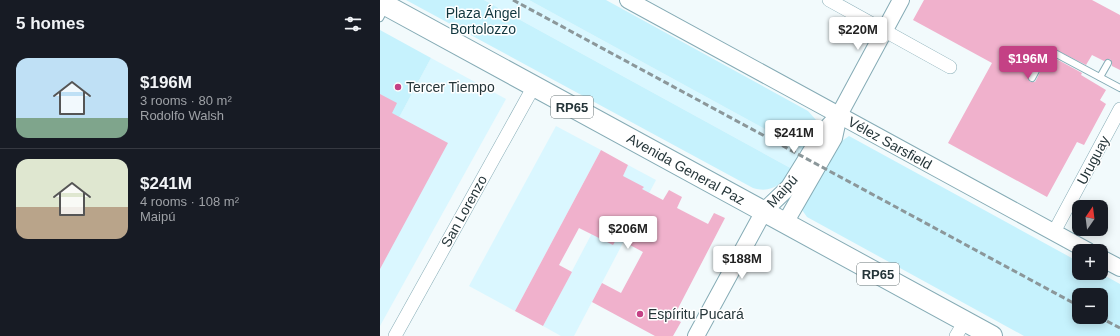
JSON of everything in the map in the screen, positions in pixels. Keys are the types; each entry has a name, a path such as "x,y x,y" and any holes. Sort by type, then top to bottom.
{"main road":[{"name":"Avenida General Paz","path":"382,9 534,86 764,211 960,328 992,336"}],"street":[{"name":"Vélez Sarsfield","path":"628,0 1075,244"},
{"path":"829,0 950,67"},
{"path":"839,115 901,0"},
{"name":"San Lorenzo","path":"395,336 534,86"},
{"name":"Uruguay","path":"1054,232 1120,108"},
{"name":"Maipú","path":"696,336 764,211 789,187 825,129 839,115"},
{"name":"Maipú","path":"785,223 834,138 839,115"},
{"path":"1108,262 1120,268"}],"lane":[{"path":"1032,78 1046,52 1049,50 1120,88"},
{"path":"1100,77 1108,63"}],"shaded area":[{"path":"484,0 529,0 805,151 794,170"},
{"path":"431,58 506,99 380,326 380,153"},
{"path":"556,126 601,150 515,311 469,286"},
{"path":"628,165 656,180 574,336 561,336 543,326"}],"green space":[{"name":"Plaza Ángel Bortolozzo","path":"406,0 484,0 794,170 776,186 766,190 753,188"},
{"path":"529,0 606,0 808,111 817,121 816,130 805,151"},
{"name":"Tercer Tiempo","path":"380,30 431,58 380,153"},
{"path":"849,136 1072,258 1072,280 1108,280 1108,277 1120,284 1120,336 1024,336 807,217 802,210 803,202 836,145"}],"building":[{"path":"924,0 1092,0 1120,15 1120,70 1112,66 1110,59 1104,61 1092,55 1086,65 1048,46 1042,50 1028,76 1030,82 1035,82 1049,55 1082,73 1081,75 1106,90 1100,100 1106,104 1084,145 1077,142 1047,197 948,143 992,63 913,20"},
{"path":"380,94 397,103 392,113 448,143 380,269"},
{"path":"601,150 628,165 623,176 644,187 642,189 663,200 669,190 682,197 677,208 708,224 714,213 725,218 673,318 681,322 673,336 655,336 592,302 602,283 621,293 643,252 617,238 613,245 579,228 559,265 572,272 543,326 515,311"}],"railway":[{"path":"513,0 1072,302"},
{"path":"1108,322 1120,328"}],"place":[{"name":"Tercer Tiempo","path":"398,87"},
{"name":"Espíritu Pucará","path":"640,314"}]}
